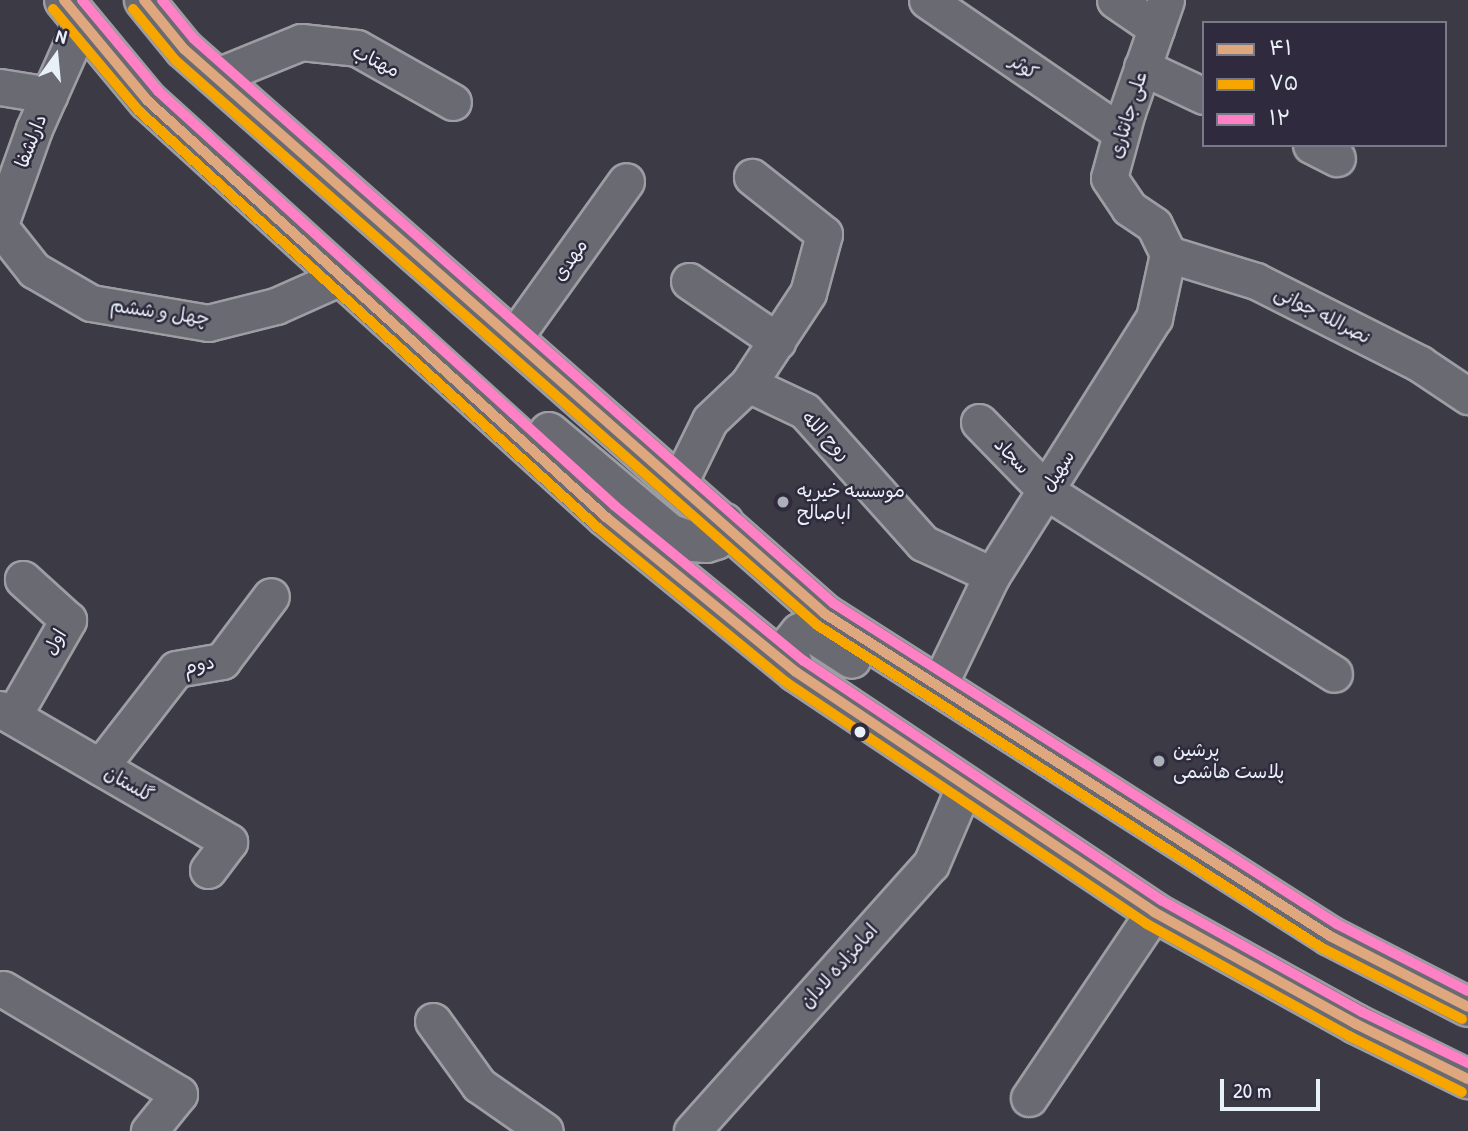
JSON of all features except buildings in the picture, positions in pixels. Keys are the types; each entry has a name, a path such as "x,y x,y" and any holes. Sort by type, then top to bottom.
{"main road":[{"path":"144,0 184,49 215,77 825,614 1330,936 1468,1007"},
{"path":"73,11 148,102 606,517 796,672 1154,912 1356,1024 1468,1079"},
{"path":"464,388 495,389 669,533 694,542 706,542 716,540 724,523"},
{"path":"796,672 787,649 800,633 814,634 930,709 1002,748 1039,751"}],"street":[{"name":"کوثر","path":"926,0 1121,133"},
{"path":"1115,0 1161,14"},
{"name":"دارلشفا","path":"0,226 49,95 73,11"},
{"name":"علی جانثاری","path":"1161,14 1121,133 1109,178 1129,208 1154,225 1168,254"},
{"name":"مهتاب","path":"215,77 301,42 357,48 453,102"},
{"path":"1142,67 1202,95"},
{"path":"0,87 49,95"},
{"path":"678,485 710,419 748,384 808,293 824,234 752,177"},
{"name":"مهدی","path":"513,339 626,181"},
{"name":"چهل و ششم","path":"0,226 34,270 92,303 208,323 276,306 341,277"},
{"name":"نصرالله جوانی","path":"1168,254 1256,281 1420,364 1468,395"},
{"name":"سهیل","path":"938,687 992,575 1154,318 1168,254"},
{"path":"689,281 776,341"},
{"name":"روح الله","path":"748,384 805,411 923,543 992,575"},
{"name":"سجاد","path":"979,422 1046,491 1334,674"},
{"name":"اول","path":"6,712 68,620 23,579"},
{"name":"دوم","path":"100,767 176,669 222,661 271,597"},
{"name":"گلستان","path":"6,712 229,842 208,870"},
{"name":"امامزاده لادان","path":"692,1131 931,864 964,787"},
{"path":"1029,1098 1154,912"},
{"path":"3,989 178,1094 149,1131"},
{"path":"433,1021 479,1085 545,1131"}],"transit line":[{"name":"۴۱","path":"64,0 148,101 606,517 796,672 1154,912 1356,1024 1468,1079"},
{"name":"۱۲","path":"82,0 158,91 615,506 804,661 1161,900 1362,1012 1468,1063"},
{"name":"۴۱","path":"144,0 184,49 825,614 1330,936 1468,1007"},
{"name":"۱۲","path":"162,0 194,39 833,603 1337,924 1468,991"},
{"name":"۷۵","path":"53,9 139,111 597,527 787,683 1147,924 1349,1036 1462,1092"},
{"name":"۷۵","path":"133,9 175,60 817,625 1322,948 1462,1019"}],"place":[{"name":"موسسه خیریه اباصالح","path":"783,502"},
{"name":"پرشین پلاست هاشمی","path":"1159,761"}]}
